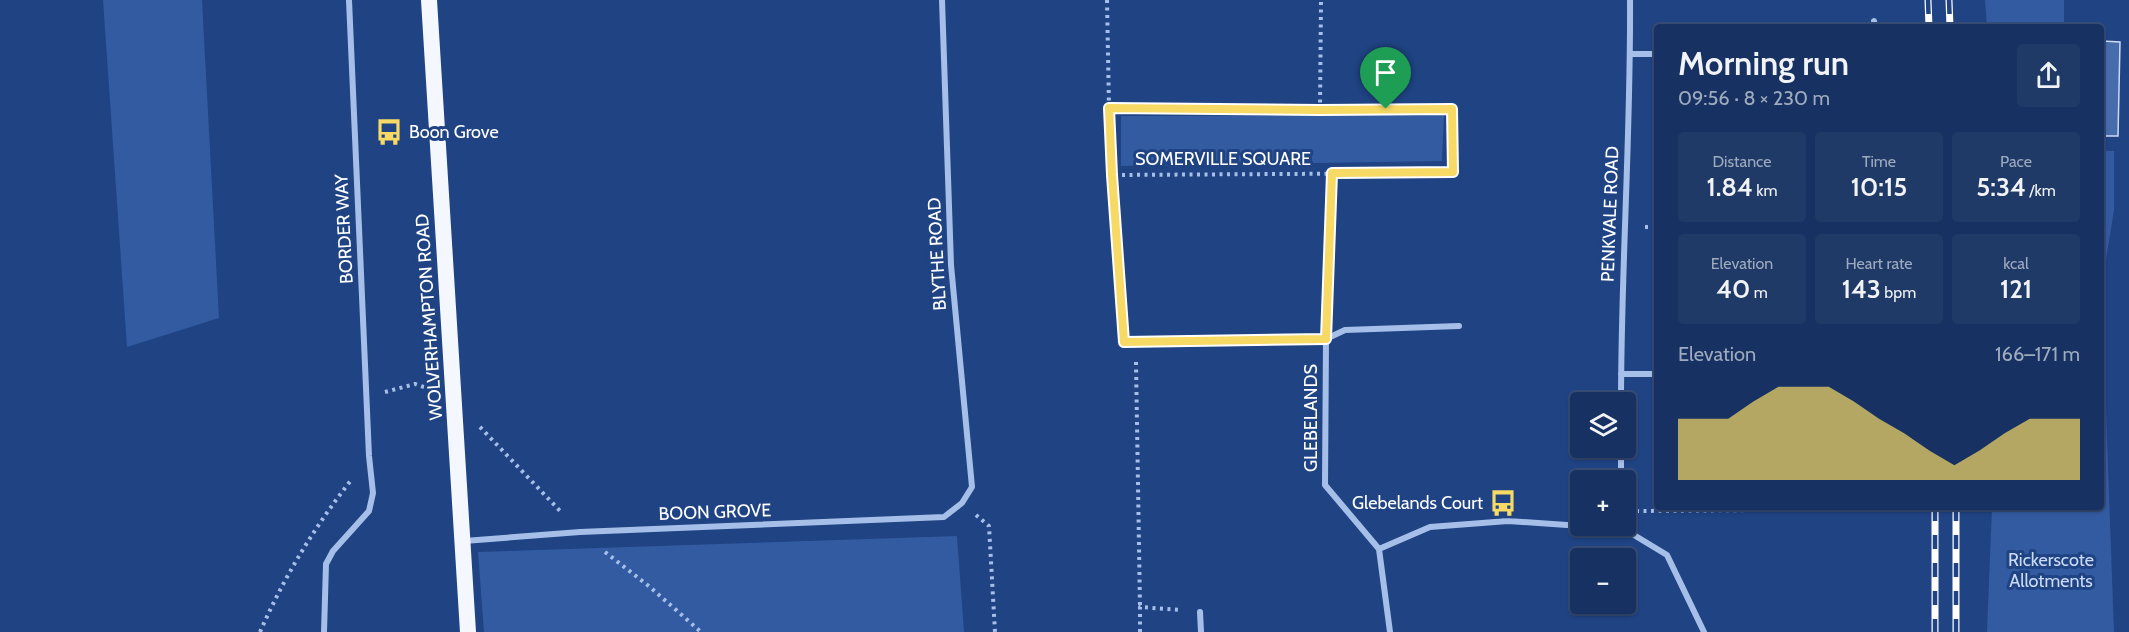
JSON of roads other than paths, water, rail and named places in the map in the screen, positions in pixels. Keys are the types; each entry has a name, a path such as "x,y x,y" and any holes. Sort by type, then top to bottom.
{"highway":[{"name":"WOLVERHAMPTON ROAD","path":"429,0 468,632"}],"street":[{"name":"BORDER WAY","path":"324,632 326,564 333,551 369,511 374,493 369,456 349,0"},
{"name":"BLYTHE ROAD","path":"942,0 951,265 972,487 962,503"},
{"name":"PENKVALE ROAD","path":"1621,392 1630,0"},
{"path":"1630,54 1654,54"},
{"path":"1136,343 1326,339 1345,330 1459,326"},
{"name":"GLEBELANDS","path":"1326,339 1325,485 1379,549"},
{"path":"1621,374 1654,374"},
{"name":"BOON GROVE","path":"464,542 580,532 944,518 962,503"},
{"path":"1390,632 1379,549 1430,527 1508,521 1570,524"},
{"path":"1636,535 1666,555 1704,632"},
{"path":"1200,612 1201,632"}],"railway":[{"path":"1928,0 1929,24"},
{"path":"1949,0 1950,24"},
{"path":"1935,510 1935,632"},
{"path":"1956,510 1956,632"}],"place":[{"name":"Boon Grove","path":"389,132"},
{"name":"Glebelands Court","path":"1503,503"}],"park label":[{"name":"Rickerscote Allotments","path":"2051,570"}]}
